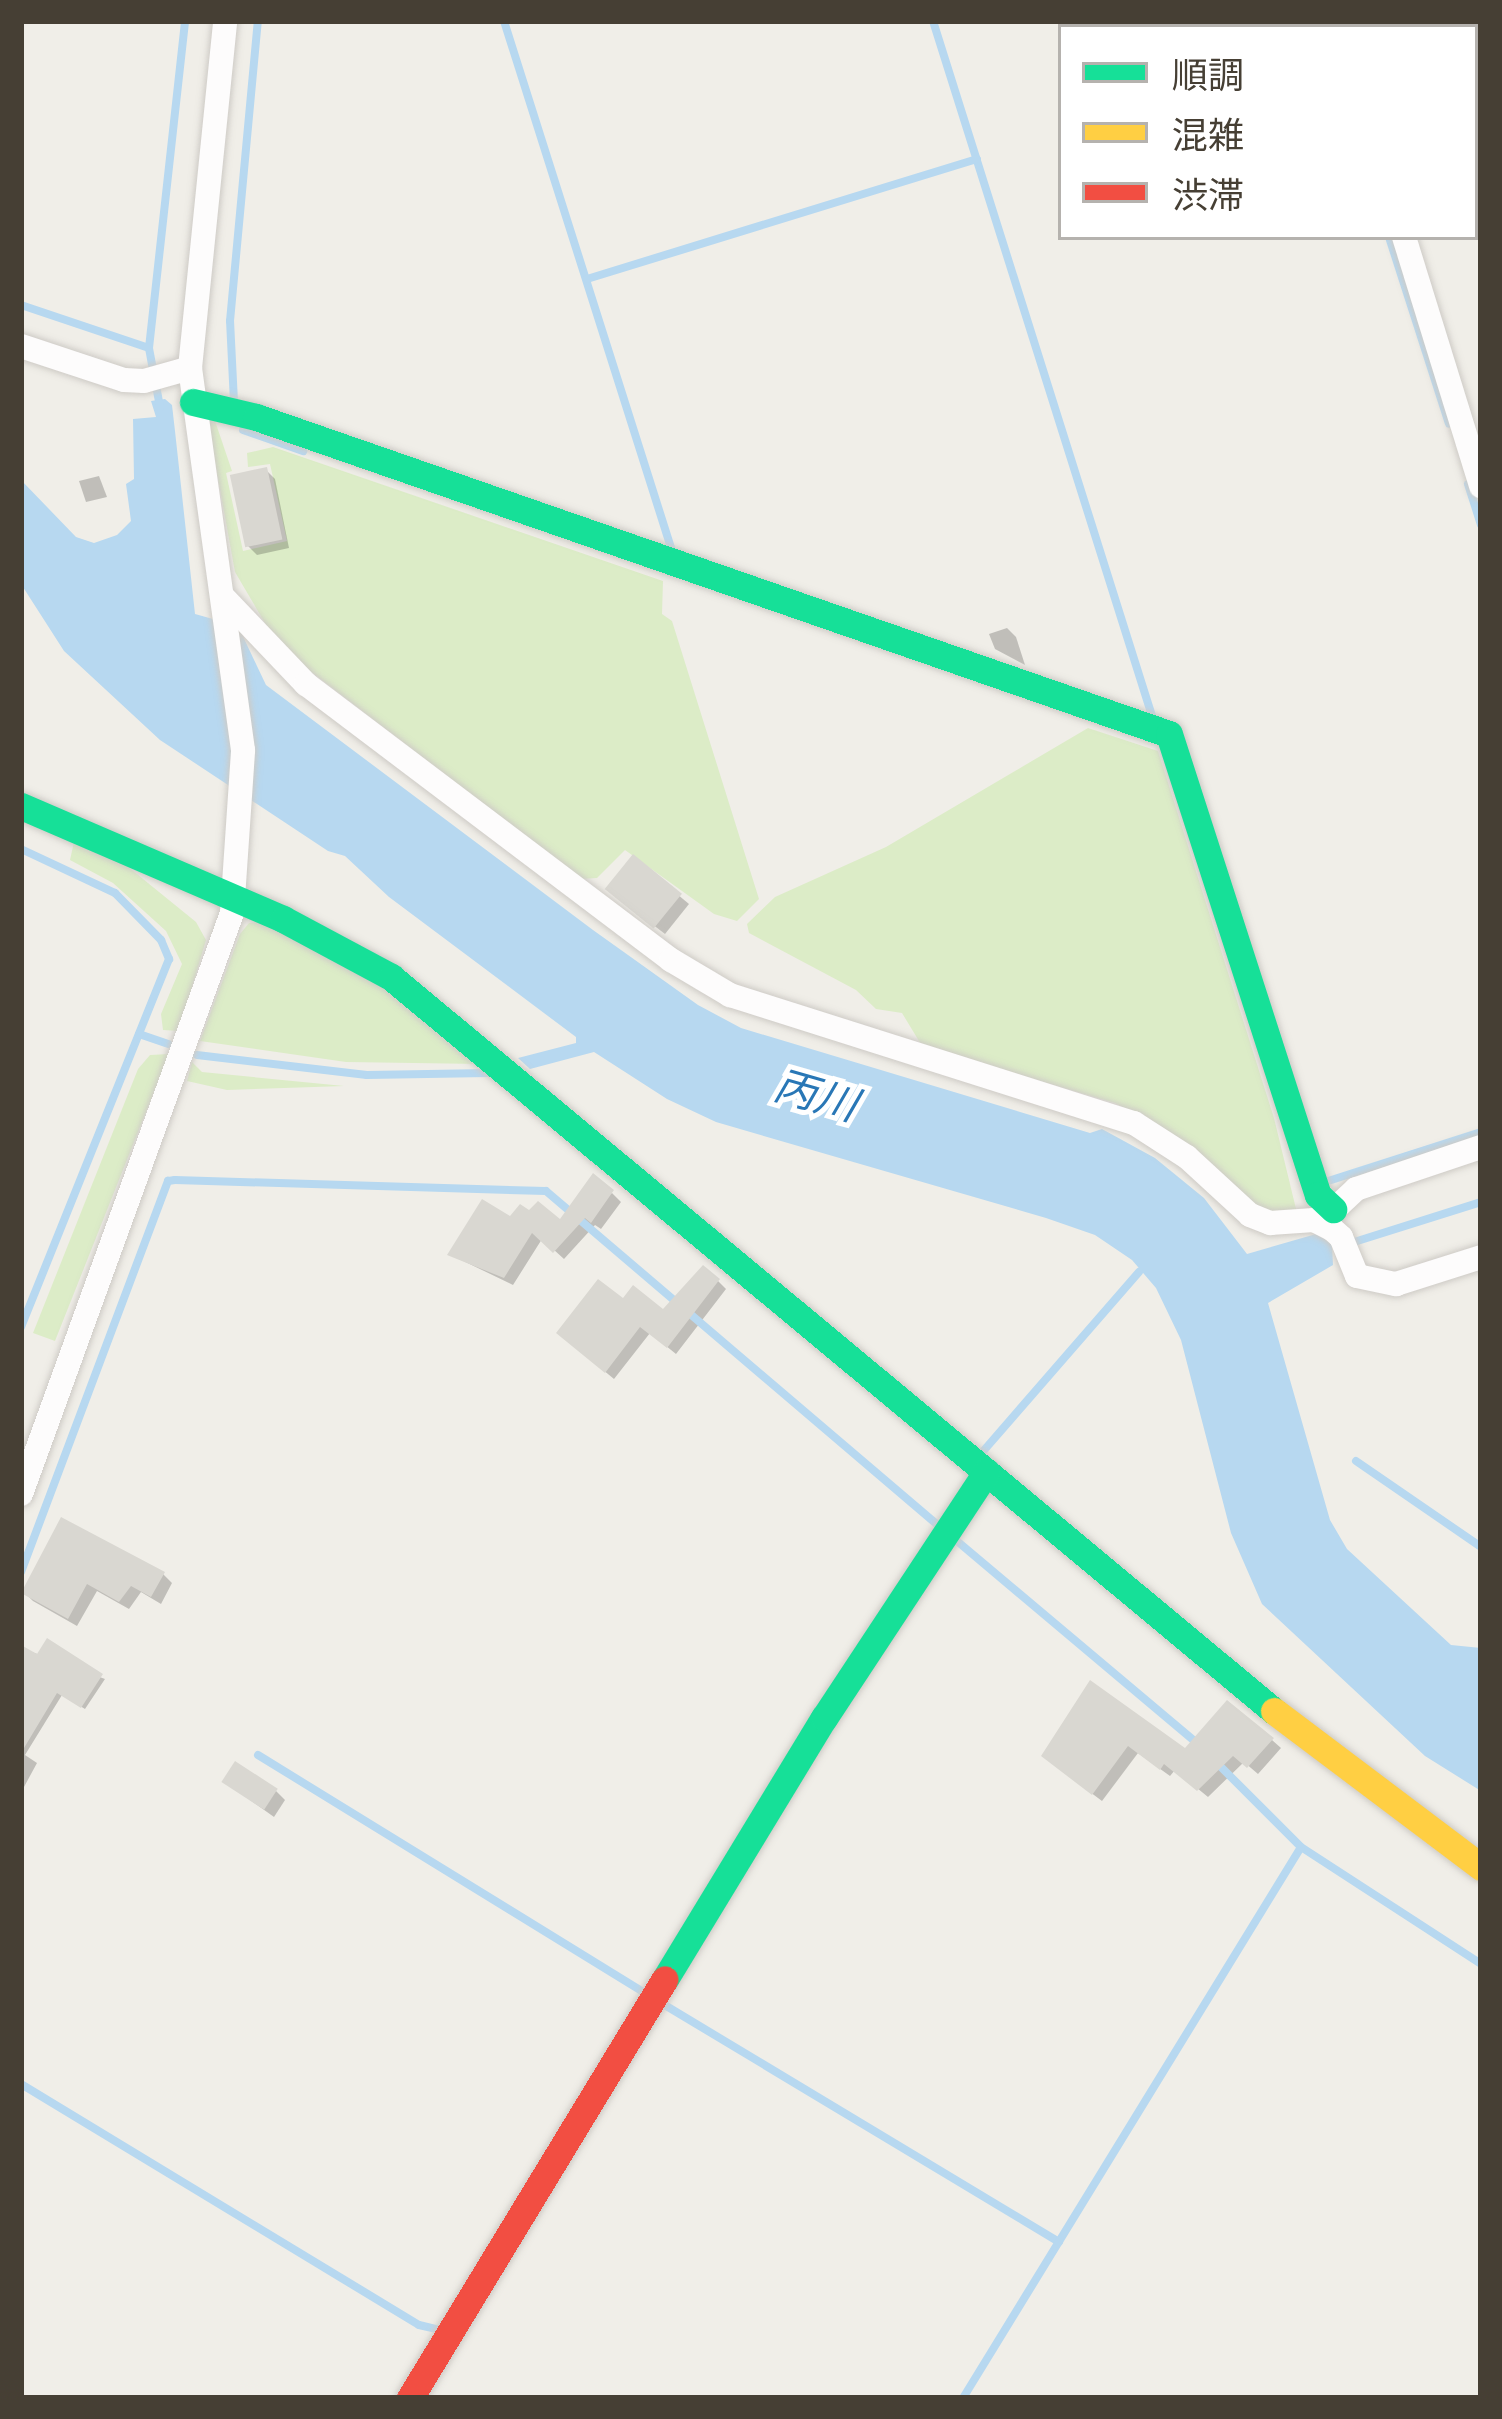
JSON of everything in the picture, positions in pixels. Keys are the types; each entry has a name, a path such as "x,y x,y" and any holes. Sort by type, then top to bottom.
{"street":[{"path":"21,1494 218,960 235,888 243,750 190,368 225,21"},
{"path":"1405,240 1481,486"},
{"path":"21,346 124,380 154,379 190,368"},
{"path":"193,402 236,412 1169,734 1324,1217 1357,1276 1396,1284 1481,1257"},
{"path":"225,607 306,684 696,976 760,1007 1112,1113 1187,1157 1250,1215 1270,1223 1324,1217 1356,1189 1481,1147"},
{"path":"21,806 235,888 391,977 1333,1759 1481,1867"},
{"path":"410,2398 824,1718 945,1533 978,1466"}],"green space":[{"path":"207,418 214,418 232,471 226,473 243,551 287,541 270,464 248,467 247,453 273,447 663,581 662,614 672,621 759,899 737,921 714,914 625,850 597,878 581,879 279,647 235,572"},
{"path":"1088,728 1158,751 1274,1118 1297,1213 1271,1213 1247,1200 1147,1120 1115,1103 922,1046 902,1013 876,1009 856,990 749,933 747,924 775,897 886,847"},
{"path":"74,842 111,853 196,922 206,940 179,1031 163,1030 161,1014 182,964 166,931 113,883 70,860"},
{"path":"262,921 386,987 481,1064 346,1062 200,1041 240,934 249,923"},
{"path":"169,1054 55,1341 33,1333 138,1069 150,1055"},
{"path":"192,1062 202,1072 344,1086 227,1090 187,1081"}],"water":[{"name":"丙川","path":"165,399 172,405 195,614 238,626 266,685 593,930 698,1005 741,1028 1090,1133 1102,1129 1155,1158 1204,1198 1247,1254 1316,1234 1332,1244 1333,1265 1268,1303 1330,1520 1347,1549 1451,1645 1481,1648 1481,1791 1425,1756 1262,1604 1231,1533 1181,1340 1156,1288 1132,1260 1095,1235 1046,1218 716,1122 667,1099 594,1052 530,1069 518,1058 576,1043 576,1037 389,897 345,856 328,851 160,740 64,651 21,584 21,480 76,537 94,543 117,535 131,521 126,484 134,479 133,419 156,417 151,401"}],"building":[{"path":"267,467 282,539 245,547 230,475"},
{"path":"633,854 682,894 654,929 605,889"},
{"path":"593,1173 614,1190 591,1223 585,1218 553,1253 532,1233 504,1278 447,1255 482,1199 510,1216 520,1204 529,1210 538,1201 560,1219"},
{"path":"703,1265 720,1279 667,1348 640,1327 605,1373 556,1333 598,1279 623,1298 633,1285 663,1309"},
{"path":"61,1517 165,1572 151,1597 131,1586 119,1602 87,1584 68,1619 21,1593"},
{"path":"47,1638 103,1674 81,1708 57,1693 21,1753 21,1645 37,1654"},
{"path":"1090,1680 1185,1748 1227,1700 1274,1738 1247,1768 1233,1756 1197,1791 1164,1764 1160,1770 1128,1746 1092,1795 1041,1756"},
{"path":"235,1761 278,1789 264,1810 221,1782"}],"waterway":[{"path":"160,407 149,348 185,21"},
{"path":"234,402 230,321 258,21"},
{"path":"504,21 672,551"},
{"path":"933,21 1152,716"},
{"path":"587,279 977,159"},
{"path":"1390,240 1449,424"},
{"path":"21,305 149,348"},
{"path":"243,430 303,451"},
{"path":"1468,484 1481,525"},
{"path":"21,849 115,893 161,940 169,959 21,1327"},
{"path":"139,1034 168,1044"},
{"path":"197,1055 367,1075 488,1073"},
{"path":"1322,1183 1481,1132"},
{"path":"21,1572 168,1181 175,1180 546,1191 940,1527"},
{"path":"1351,1243 1481,1202"},
{"path":"979,1456 1139,1272"},
{"path":"1356,1461 1481,1547"},
{"path":"951,1536 1197,1743"},
{"path":"258,1755 645,1993"},
{"path":"1216,1762 1301,1847 1481,1964"},
{"path":"963,2398 1301,1847"},
{"path":"663,2004 1059,2242"},
{"path":"21,2084 419,2325 436,2329"}],"traffic: fast":[{"path":"193,402 256,417 1169,734 1318,1195 1333,1209"},
{"path":"21,806 283,919 391,977 1274,1711"},
{"path":"665,1979 824,1718 986,1472"}],"traffic: slow":[{"path":"1274,1711 1481,1867"}],"traffic: jam":[{"path":"410,2398 665,1979"}]}
